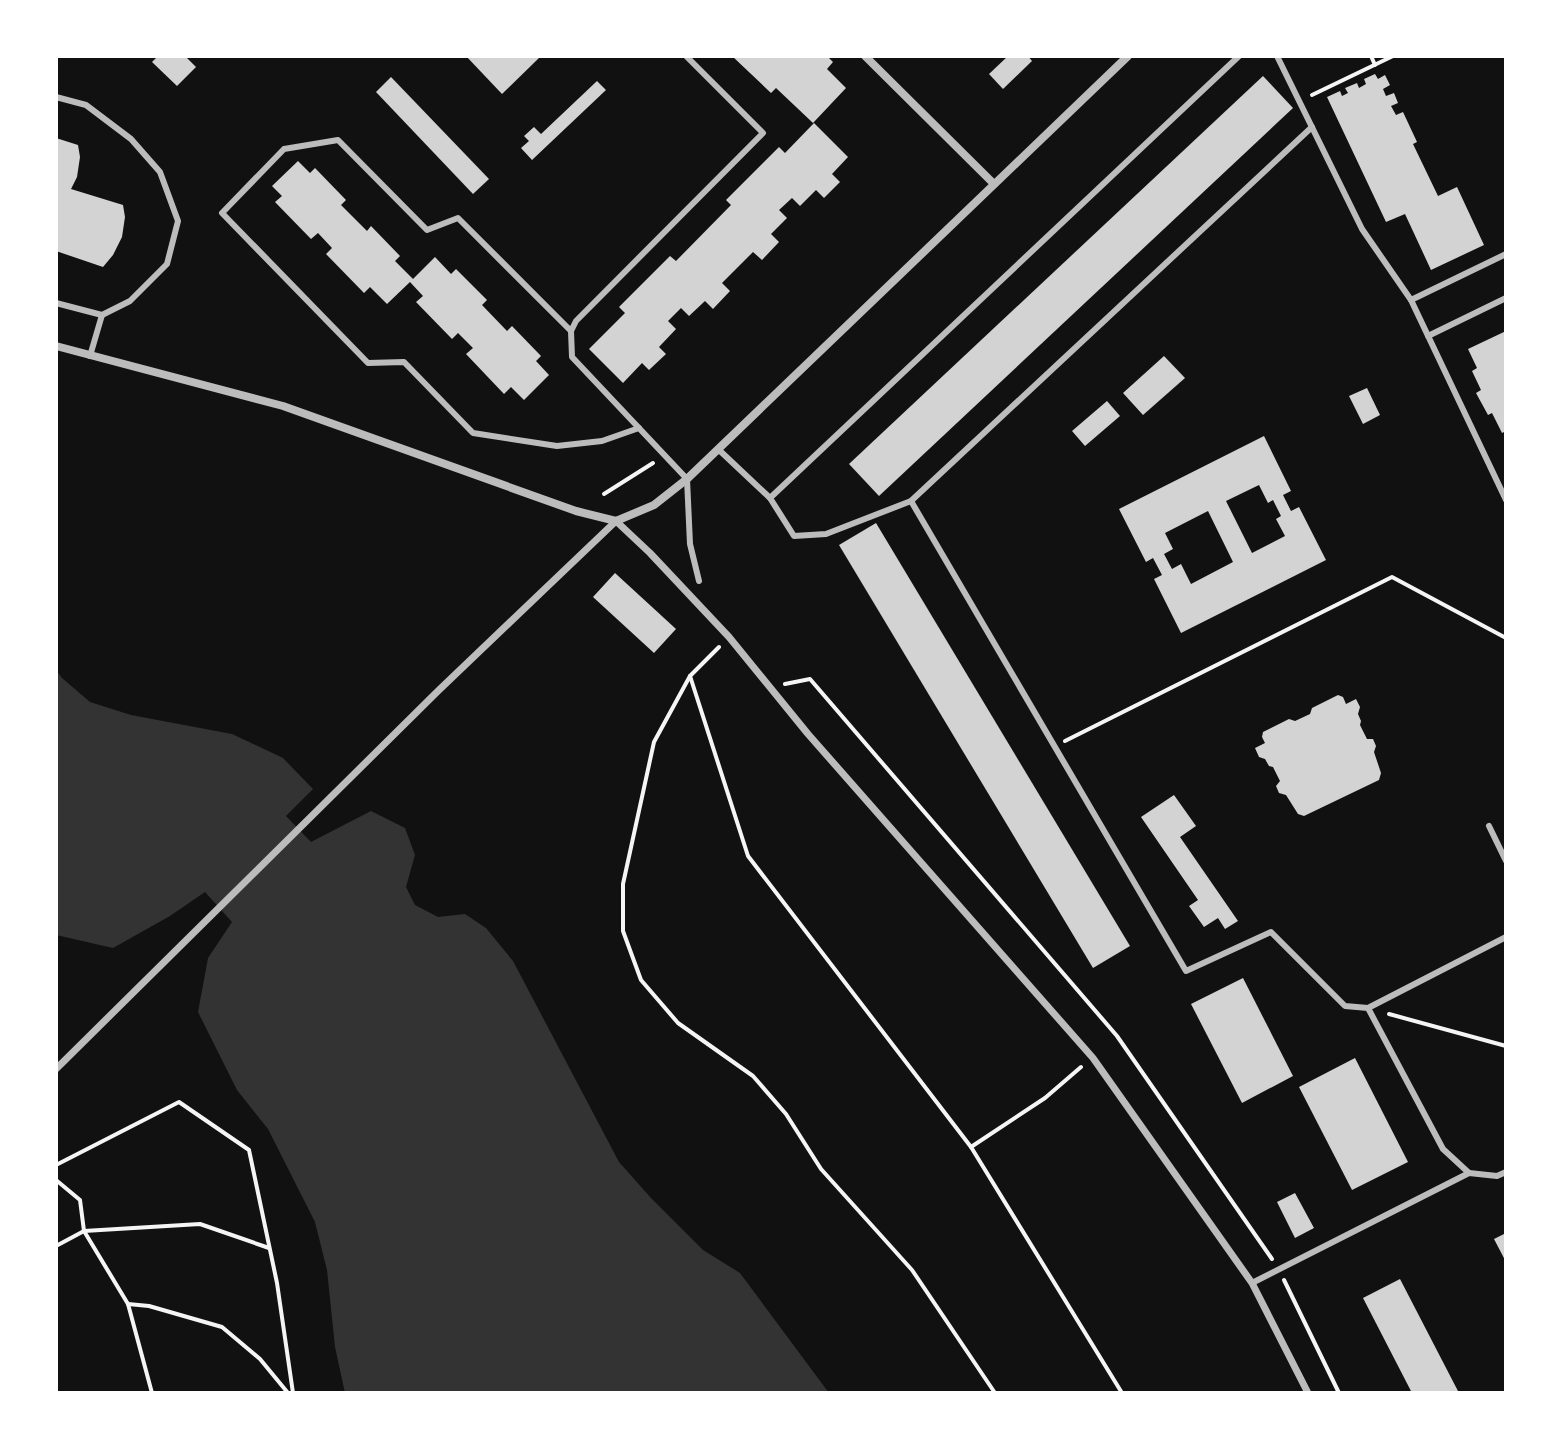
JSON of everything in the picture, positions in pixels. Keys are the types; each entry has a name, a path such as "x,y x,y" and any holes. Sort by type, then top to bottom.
{"street":[{"path":"865,56 994,184"},
{"path":"56,1069 439,690 616,521 654,505 687,479 1128,56"},
{"path":"56,346 283,406 576,511 616,521 729,637 818,746 1093,1058 1252,1283 1308,1393"}],"lane":[{"path":"686,56 763,133 576,321 571,331 572,357 687,479 690,544 699,581"},
{"path":"770,498 1239,56"},
{"path":"1277,56 1362,229 1411,300 1506,500"},
{"path":"56,97 86,105 131,139 160,172 178,221 167,264 130,301 102,315 56,303"},
{"path":"718,449 770,498 794,536 826,534 911,501 1312,127"},
{"path":"571,331 458,218 427,230 338,140 284,149 222,213 368,363 404,362 473,433 557,446 602,441 639,428"},
{"path":"1411,300 1506,254"},
{"path":"1428,336 1506,298"},
{"path":"90,356 102,315"},
{"path":"911,501 1186,971 1271,932 1345,1006 1368,1008 1506,937"},
{"path":"1489,826 1506,861"},
{"path":"1368,1008 1443,1149 1469,1173"},
{"path":"1252,1283 1469,1173 1497,1176 1506,1172"}],"path":[{"path":"1371,56 1375,65"},
{"path":"1299,101 1393,56"},
{"path":"604,494 665,455"},
{"path":"1056,746 1392,577 1506,638"},
{"path":"729,637 690,676 654,742 623,884 623,931 641,980 678,1023 753,1076 786,1114 821,1169 912,1270 995,1393"},
{"path":"690,676 748,856 971,1147 1122,1393"},
{"path":"770,688 810,679 1117,1036 1279,1269 1339,1393"},
{"path":"1368,1008 1506,1046"},
{"path":"971,1147 1045,1098 1093,1058"},
{"path":"56,1165 179,1102 249,1150 277,1283 291,1393"},
{"path":"56,1180 80,1200 84,1231 128,1304 152,1393"},
{"path":"56,1246 84,1231 200,1224 269,1248"},
{"path":"128,1304 149,1306 222,1327 260,1359 291,1393"}],"shaded area":[{"path":"56,670 90,702 131,715 232,734 283,758 313,789 286,816 311,842 371,811 405,828 415,855 406,887 415,905 438,917 465,914 486,928 513,961 619,1162 703,1250 740,1273 829,1393 345,1393 335,1347 327,1270 315,1222 268,1129 237,1090 198,1012 208,958 232,922 205,892 113,948 56,935"}],"building":[{"path":"158,56 185,56 196,67 177,86 152,62"},
{"path":"466,56 541,56 502,94"},
{"path":"732,56 827,56 833,62 827,69 846,88 813,123 776,88 771,93"},
{"path":"1008,56 1028,56 1032,61 1003,89 989,74"},
{"path":"1375,74 1378,79 1385,75 1390,85 1383,89 1386,96 1394,93 1398,103 1391,106 1396,115 1403,112 1417,142 1413,144 1438,196 1457,187 1484,245 1431,270 1405,214 1386,222 1327,97 1340,91 1342,96 1348,93 1345,88 1357,83 1359,88 1366,84 1364,79"},
{"path":"1263,76 1293,108 879,496 849,464"},
{"path":"391,77 489,179 473,194 376,92"},
{"path":"597,81 606,90 532,160 521,148 529,141 524,136 534,127 541,134"},
{"path":"814,123 848,157 832,174 840,182 824,198 816,190 800,206 792,198 779,210 787,218 771,234 779,242 762,260 753,252 722,283 730,291 713,309 705,301 689,316 681,308 668,321 676,329 659,347 666,354 649,370 642,363 623,383 589,349 625,313 619,307 670,256 676,261 731,205 726,200 779,147 785,153"},
{"path":"56,138 78,145 77,177 71,189 123,205 122,237 103,267 56,251"},
{"path":"298,161 310,173 315,168 346,200 341,205 367,231 371,226 400,256 395,261 413,279 435,257 451,274 456,269 487,300 482,305 507,331 512,326 541,356 536,361 549,375 524,400 511,387 504,394 466,354 473,348 458,333 452,339 416,302 423,296 410,282 387,304 370,287 364,293 326,254 332,248 318,233 311,239 275,202 282,196 272,186"},
{"path":"1506,331 1506,431 1502,433 1492,413 1488,415 1476,393 1481,390 1472,371 1477,368 1468,349"},
{"path":"1164,356 1185,378 1143,415 1123,393"},
{"path":"1367,388 1380,415 1363,424 1349,396"},
{"path":"1107,401 1120,416 1085,446 1072,431"},
{"path":"1264,436 1291,491 1283,495 1291,511 1299,507 1326,560 1181,633 1154,579 1162,575 1153,558 1146,562 1119,509","holes":["1259,485 1268,503 1273,500 1281,516 1276,519 1285,536 1252,553 1226,501","1208,511 1233,562 1191,584 1181,564 1172,569 1164,554 1173,549 1165,533"]},
{"path":"876,523 1130,946 1093,968 839,545"},
{"path":"615,573 676,629 654,653 593,597"},
{"path":"1338,695 1343,697 1346,704 1356,699 1360,707 1360,725 1367,739 1373,739 1381,773 1379,780 1304,816 1298,814 1286,795 1279,793 1276,786 1280,781 1273,767 1259,757 1255,748 1265,743 1263,732 1289,719 1295,721 1310,714 1312,708"},
{"path":"1174,795 1196,826 1180,837 1238,921 1225,929 1218,918 1204,927 1189,906 1198,900 1141,817"},
{"path":"1243,978 1293,1076 1242,1103 1191,1004"},
{"path":"1355,1058 1408,1162 1352,1190 1299,1087"},
{"path":"1295,1193 1314,1228 1295,1238 1277,1202"},
{"path":"1506,1233 1506,1262 1494,1239"},
{"path":"1400,1279 1459,1393 1412,1393 1363,1298"}]}
